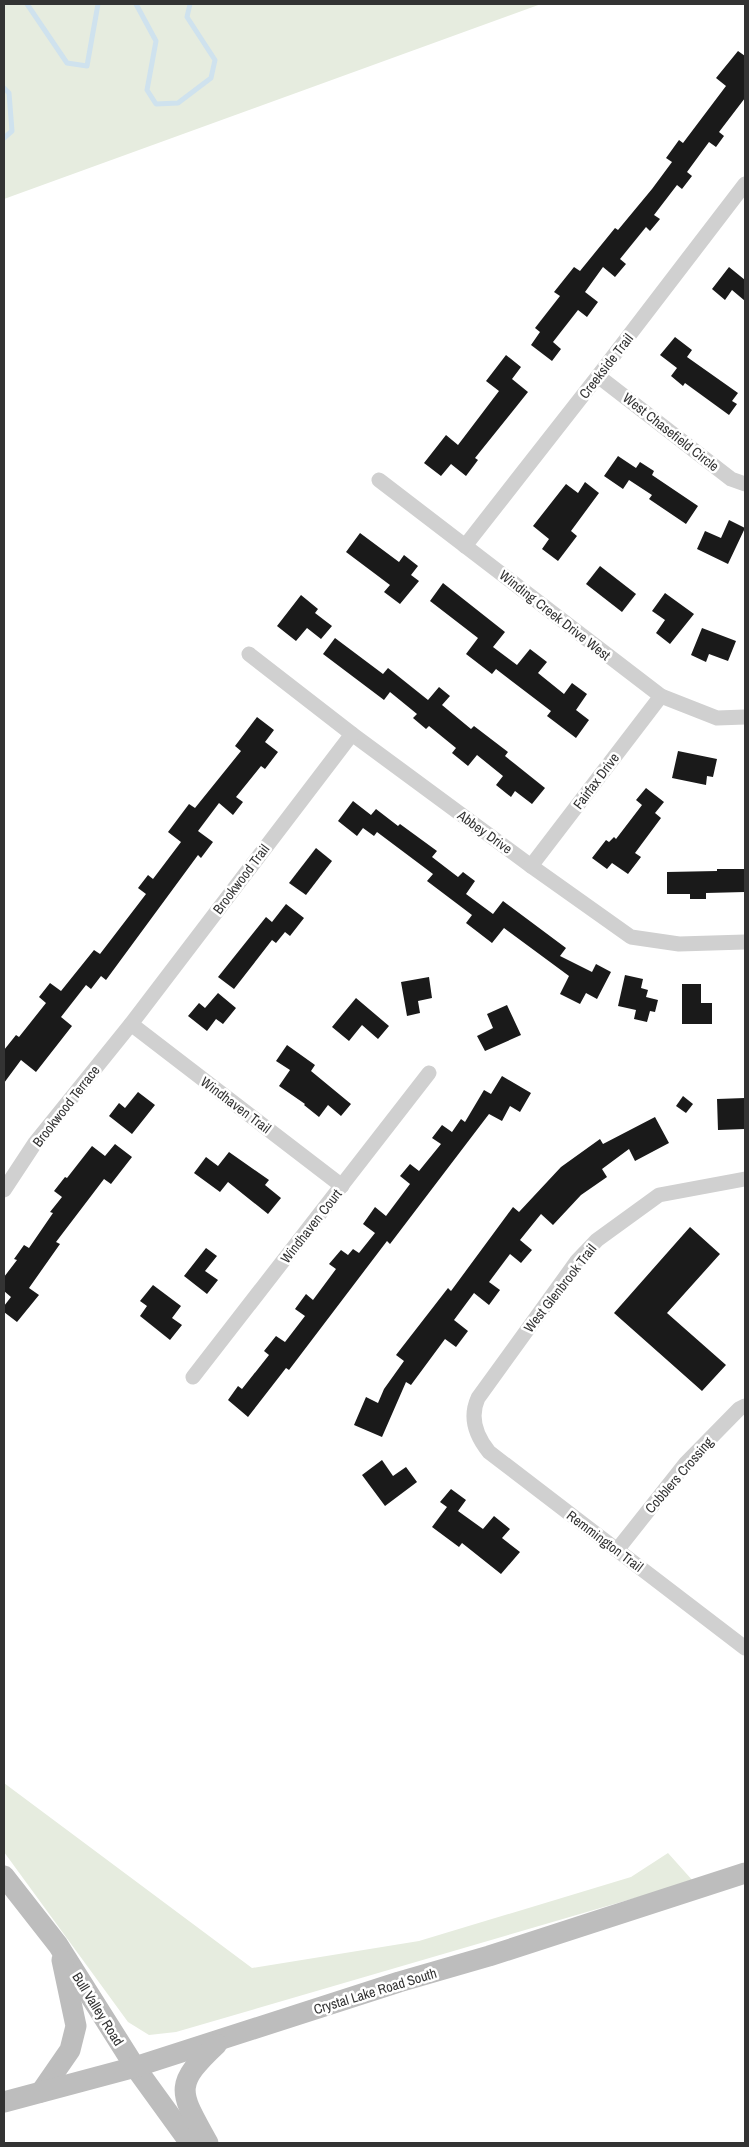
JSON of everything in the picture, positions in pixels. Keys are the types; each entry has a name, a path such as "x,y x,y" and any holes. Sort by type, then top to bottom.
{"street":[{"name":"Creekside Trail","path":"466,546 598,376 740,201 745,184"},
{"name":"West Chasefield Circle","path":"598,376 731,479 745,484"},
{"name":"Winding Creek Drive West","path":"379,480 661,696 717,718 745,717"},
{"name":"Abbey Drive","path":"249,654 352,734 531,866 631,936 679,944 745,942"},
{"name":"Fairfax Drive","path":"531,866 661,696"},
{"name":"Brookwood Trail","path":"131,1024 352,734"},
{"name":"Windhaven Trail","path":"131,1024 342,1186"},
{"name":"Brookwood Terrace","path":"4,1190 35,1144 131,1024"},
{"name":"Windhaven Court","path":"192,1377 429,1073"},
{"name":"West Glenbrook Trail","path":"474,1425 473,1414 478,1398 577,1261 597,1240 659,1195 745,1179"},
{"name":"Cobblers Crossing","path":"617,1550 686,1463 739,1409 745,1406"},
{"name":"Remmington Trail","path":"474,1425 481,1442 489,1452 745,1648"},
{"name":"Crystal Lake Road South","path":"4,2102 135,2067 399,1982 489,1956 745,1873"},
{"name":"Bull Valley Road","path":"4,1876 58,1945 135,2067 190,2143"},
{"path":"41,2092 70,2050 76,2026 58,1945"},
{"path":"208,2143 186,2100 184,2084 196,2063 222,2039"}],"shaded area":[{"path":"4,4 541,4 4,199"},
{"path":"4,1783 252,1968 419,1941 631,1877 668,1853 693,1881 176,2032 149,2035 128,2022 4,1852"}],"building":[{"path":"738,51 745,56 745,98 719,132 724,136 716,147 709,142 687,172 692,176 682,189 677,185 654,215 660,219 650,231 646,227 620,259 626,264 615,277 603,267 585,292 598,302 587,317 578,310 553,342 561,349 552,361 531,345 540,332 535,328 560,296 554,292 574,267 580,271 615,228 618,230 652,189 672,162 666,158 679,140 683,143 726,86 716,78"},
{"path":"729,267 745,280 745,301 732,290 725,300 712,289"},
{"path":"675,337 692,350 687,357 738,393 732,401 737,404 729,415 685,383 683,386 671,376 677,368 660,355"},
{"path":"506,355 521,367 512,379 528,392 475,458 478,460 466,476 451,464 441,476 424,463 446,435 458,445 499,391 486,381"},
{"path":"618,456 636,468 640,462 654,471 652,475 698,506 686,524 649,499 652,495 629,480 623,489 604,476"},
{"path":"585,482 599,493 571,531 577,536 558,561 542,549 549,539 533,526 566,484 578,493"},
{"path":"729,520 745,528 728,564 697,549 705,531 721,538"},
{"path":"360,533 399,562 404,555 418,566 411,575 419,581 400,604 384,592 390,585 346,552"},
{"path":"600,566 636,594 622,612 586,584"},
{"path":"443,583 505,632 493,647 517,665 530,649 547,662 538,673 564,694 572,683 587,694 576,710 589,720 576,738 547,716 551,711 496,669 492,674 466,654 478,638 430,601"},
{"path":"665,593 694,614 670,644 656,633 665,620 652,611"},
{"path":"301,595 318,609 315,613 332,626 321,639 307,628 296,641 277,626"},
{"path":"702,628 736,641 728,661 709,654 706,662 691,655"},
{"path":"335,638 383,674 388,668 428,700 439,687 450,696 442,705 471,729 474,726 508,752 505,756 545,788 532,804 515,791 511,797 496,785 503,776 477,755 468,766 452,753 456,748 429,726 426,729 413,718 417,714 390,692 384,700 323,654"},
{"path":"257,717 274,730 265,742 278,752 265,769 261,766 236,797 243,802 233,815 219,803 198,831 213,842 201,858 198,855 106,980 101,976 91,989 86,985 61,1017 72,1026 36,1072 21,1060 4,1083 4,1050 16,1035 19,1037 46,1003 39,997 50,983 61,991 94,950 100,954 146,894 138,888 148,875 153,879 181,842 168,832 189,804 195,808 241,751 235,746"},
{"path":"678,751 717,759 713,777 707,776 706,785 672,778"},
{"path":"646,788 664,802 655,813 661,818 635,853 641,857 628,874 612,863 607,869 592,858 606,840 609,842 614,837 616,839 642,805 636,800"},
{"path":"353,801 371,815 376,809 398,826 400,824 437,851 432,857 458,877 463,872 475,881 466,894 493,914 503,901 566,948 560,956 592,972 596,964 611,972 597,999 586,993 580,1004 560,994 569,976 504,928 492,943 466,923 472,915 427,881 433,874 377,832 374,836 363,828 357,836 338,821"},
{"path":"316,848 332,861 306,895 289,883"},
{"path":"717,869 745,869 745,892 706,893 706,899 690,899 690,894 667,894 667,872 717,871"},
{"path":"286,904 304,918 290,936 285,932 276,943 272,940 234,989 218,977 266,917 272,922"},
{"path":"625,975 643,979 641,988 648,990 646,997 658,1000 655,1012 650,1011 647,1022 634,1019 636,1010 618,1006"},
{"path":"429,977 432,998 418,1001 420,1013 407,1016 401,982"},
{"path":"682,984 701,984 701,1003 712,1003 712,1024 682,1024"},
{"path":"218,993 236,1008 223,1024 216,1019 207,1031 188,1016 199,1003 205,1008"},
{"path":"356,998 389,1026 378,1039 362,1025 349,1041 332,1027"},
{"path":"507,1005 521,1035 485,1051 477,1036 493,1028 487,1014"},
{"path":"287,1045 315,1065 311,1071 351,1104 341,1116 328,1105 319,1117 305,1104 279,1086 290,1070 276,1061"},
{"path":"502,1076 531,1093 520,1112 510,1106 502,1121 489,1114 390,1244 387,1241 289,1370 286,1368 248,1417 228,1400 238,1386 242,1389 269,1355 264,1351 276,1336 285,1342 305,1316 295,1309 306,1294 313,1300 336,1269 329,1264 341,1250 348,1255 353,1249 359,1253 375,1233 363,1224 375,1207 386,1216 410,1184 400,1176 410,1164 419,1171 441,1144 432,1138 442,1125 452,1132 461,1119 465,1122 484,1090 491,1094"},
{"path":"138,1092 155,1105 132,1134 109,1116 119,1103 125,1108"},
{"path":"683,1096 693,1104 686,1113 676,1106"},
{"path":"745,1098 745,1129 718,1130 717,1099"},
{"path":"655,1117 669,1143 635,1161 629,1149 602,1169 607,1177 581,1195 553,1225 541,1214 520,1240 532,1250 521,1263 510,1254 489,1282 500,1290 489,1305 474,1293 454,1320 468,1331 456,1347 445,1339 411,1385 406,1382 382,1437 354,1425 366,1397 378,1403 384,1389 404,1361 396,1355 448,1288 451,1291 513,1207 519,1212 561,1167 600,1139 603,1144"},
{"path":"115,1144 132,1157 111,1184 104,1179 56,1242 60,1244 29,1288 39,1295 17,1322 4,1312 4,1306 11,1297 4,1291 4,1277 17,1260 14,1259 24,1245 29,1248 53,1213 50,1212 62,1197 54,1191 65,1177 67,1178 92,1146 105,1156"},
{"path":"229,1152 269,1180 265,1185 281,1198 268,1214 228,1182 220,1192 194,1173 206,1157 218,1166"},
{"path":"690,1227 720,1254 667,1313 726,1365 702,1391 614,1313"},
{"path":"206,1248 217,1256 205,1271 218,1280 207,1294 184,1276"},
{"path":"153,1285 181,1306 172,1318 182,1325 170,1340 140,1316 147,1306 140,1301"},
{"path":"382,1460 393,1476 406,1467 417,1482 385,1506 362,1475"},
{"path":"451,1489 466,1500 458,1511 483,1529 494,1516 510,1529 502,1538 520,1552 501,1574 462,1543 459,1547 432,1527 447,1507 440,1502"}],"waterway":[{"path":"27,4 67,63 87,66 98,4"},
{"path":"136,4 156,41 147,90 156,104 178,103 211,78 215,60 187,17 190,4"},
{"path":"4,88 9,93 12,131 4,138"}]}
